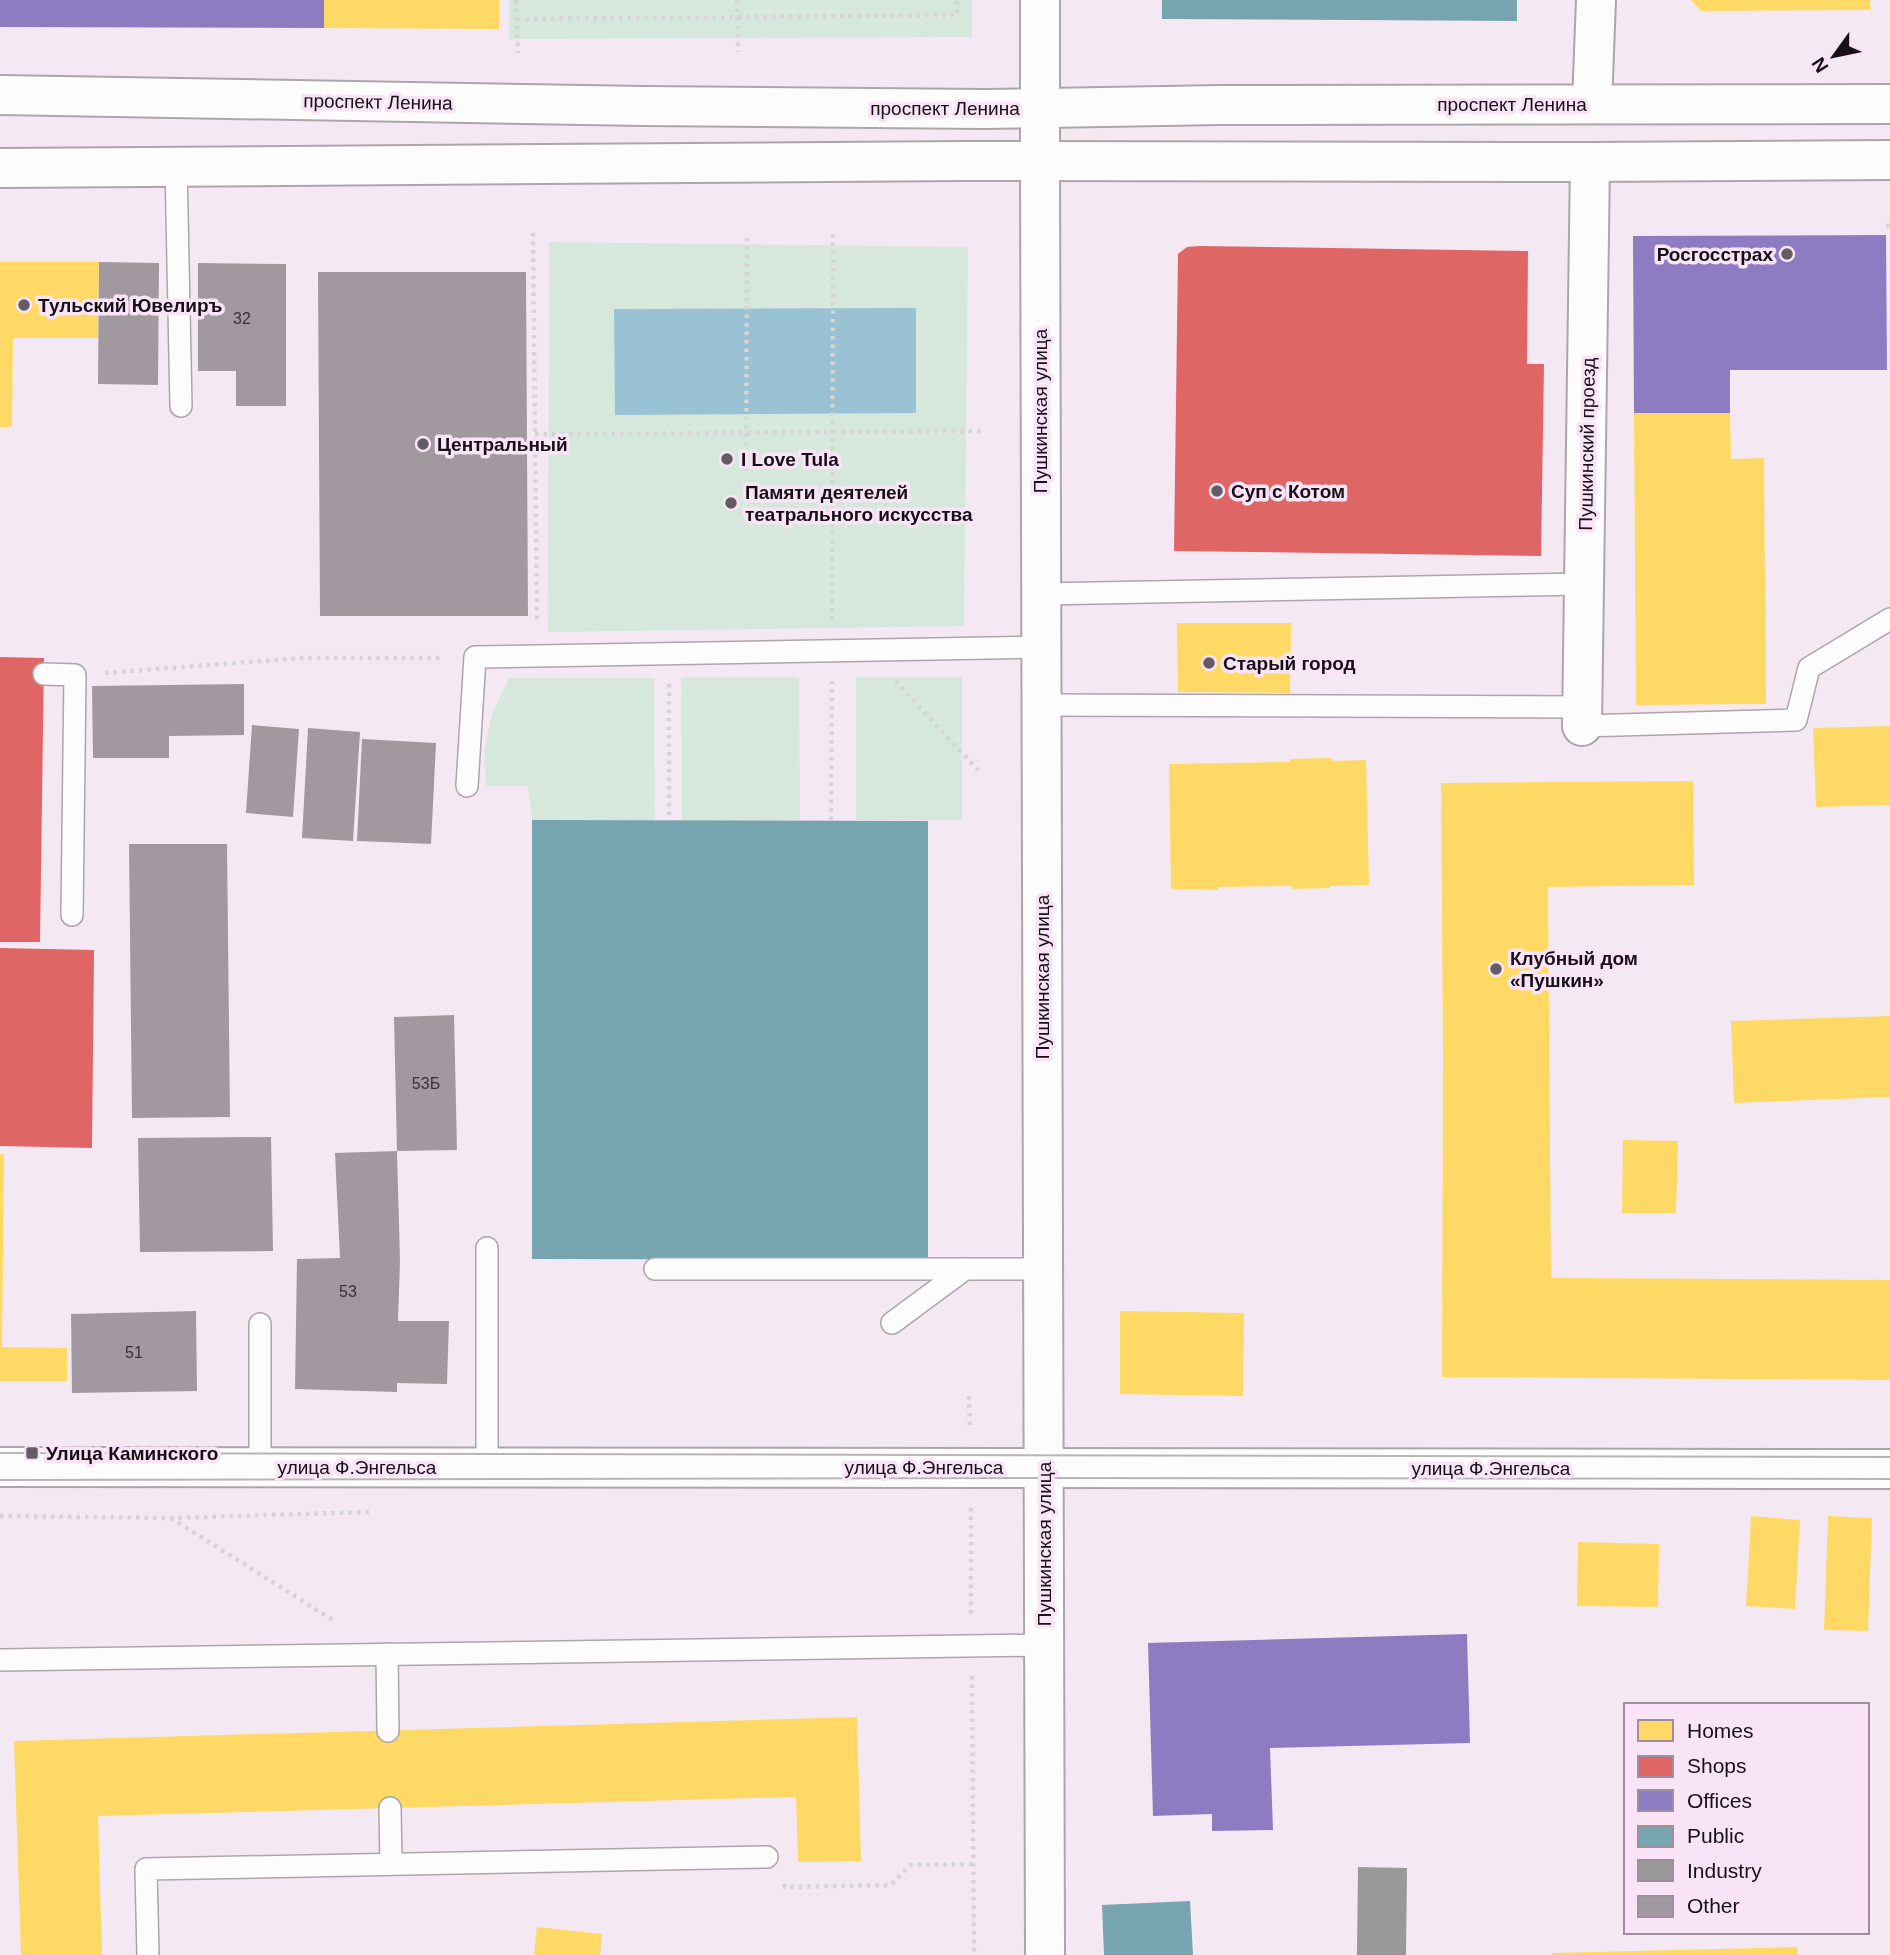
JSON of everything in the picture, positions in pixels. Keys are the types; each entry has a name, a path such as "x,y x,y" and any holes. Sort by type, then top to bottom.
{"street":[{"name":"Пушкинская улица","path":"1040,0 1045,1955"},
{"path":"1592,104 1596,0"},
{"name":"проспект Ленина","path":"0,95 603,106 1040,109 1156,106 1890,104"},
{"path":"0,168 962,161 1890,160"},
{"name":"Пушкинский проезд","path":"1583,716 1590,162"},
{"name":"улица Ф.Энгельса","path":"0,1467 1890,1469"}],"lane":[{"path":"176,166 181,406"},
{"path":"1041,594 1585,584"},
{"path":"1041,705 1796,720 1809,668 1890,619"},
{"path":"467,786 475,657 1041,647"},
{"path":"44,674 75,675 72,915"},
{"path":"486,1248 487,1467"},
{"path":"655,1269 1043,1269"},
{"path":"892,1323 965,1269"},
{"path":"260,1324 260,1467"},
{"path":"0,1660 1044,1645"},
{"path":"387,1654 388,1731"},
{"path":"390,1808 391,1864"},
{"path":"148,1955 146,1869 767,1857"}],"path":[{"path":"516,0 517,53"},
{"path":"737,0 738,52"},
{"path":"517,19 957,15 957,0"},
{"path":"533,233 537,617"},
{"path":"746,471 747,234"},
{"path":"831,820 833,234"},
{"path":"535,434 983,431"},
{"path":"866,650 981,772"},
{"path":"669,654 669,820"},
{"path":"75,675 301,658 475,657"},
{"path":"171,1518 387,1654"},
{"path":"767,1857 785,1887 891,1885 910,1865 974,1864"}],"green space":[{"path":"509,0 972,0 972,37 509,39"},
{"path":"549,242 968,247 964,626 548,632"},
{"path":"681,677 799,677 800,820 682,820"},
{"path":"856,677 962,677 962,820 856,820"},
{"path":"509,678 654,678 655,820 532,820 528,786 486,786 484,752 492,714"}],"water":[{"path":"916,308 916,413 615,415 614,309"}],"building: Homes":[{"path":"324,0 499,0 499,29 324,28"},
{"path":"1691,0 1870,0 1871,10 1701,11"},
{"path":"0,262 99,262 98,338 13,338 12,427 0,427"},
{"path":"1634,413 1730,413 1731,459 1764,458 1766,704 1636,705"},
{"path":"1177,623 1291,623 1290,693 1178,692"},
{"path":"1890,726 1890,805 1816,807 1813,728"},
{"path":"1332,758 1331,761 1366,760 1369,885 1292,889 1291,886 1218,887 1218,890 1171,889 1169,764 1290,762 1290,759"},
{"path":"1693,781 1694,885 1548,887 1551,1278 1890,1280 1890,1380 1442,1377 1441,783"},
{"path":"1890,1016 1890,1097 1734,1103 1731,1021"},
{"path":"1623,1140 1678,1141 1676,1213 1622,1213"},
{"path":"0,1154 4,1154 2,1347 67,1348 67,1381 0,1381"},
{"path":"1120,1311 1244,1313 1243,1396 1120,1394"},
{"path":"1751,1516 1800,1520 1795,1609 1746,1606"},
{"path":"1828,1516 1872,1518 1868,1631 1824,1630"},
{"path":"1578,1542 1659,1544 1658,1607 1577,1606"},
{"path":"857,1717 861,1861 798,1862 796,1797 98,1816 102,1955 21,1955 14,1741"},
{"path":"537,1927 602,1934 600,1955 534,1955"},
{"path":"1797,1947 1798,1955 1552,1955 1552,1953"}],"building: Shops":[{"path":"1187,247 1528,251 1527,364 1544,364 1541,556 1174,551 1178,254"},
{"path":"0,657 44,658 40,942 0,942"},
{"path":"0,948 94,950 92,1148 0,1146"}],"building: Offices":[{"path":"0,0 324,0 324,28 0,27"},
{"path":"1886,235 1887,370 1730,370 1730,413 1634,413 1633,236"},
{"path":"1467,1634 1470,1743 1270,1748 1273,1830 1212,1831 1212,1814 1153,1816 1148,1643"}],"building: Public":[{"path":"1162,0 1517,0 1517,21 1162,19"},
{"path":"532,820 928,821 928,1260 532,1259"},
{"path":"1190,1901 1193,1955 1104,1955 1102,1905"}],"building: Industry":[{"path":"1358,1867 1407,1868 1406,1955 1357,1955"}],"building: Other":[{"path":"99,262 159,263 158,385 98,384"},
{"path":"198,263 286,264 286,406 236,406 236,371 198,371"},
{"name":"Центральный","path":"318,272 526,272 528,616 320,616"},
{"path":"244,684 244,735 169,736 169,758 93,758 92,686"},
{"path":"252,725 299,729 293,817 246,813"},
{"path":"308,728 360,732 353,841 302,838"},
{"path":"362,739 436,743 431,844 357,841"},
{"path":"129,844 227,844 230,1117 132,1118"},
{"path":"454,1015 457,1150 397,1151 394,1017"},
{"path":"271,1137 273,1251 140,1252 138,1138"},
{"path":"397,1151 400,1261 398,1321 449,1321 447,1384 397,1383 397,1392 295,1389 297,1259 340,1258 335,1153"},
{"path":"196,1311 197,1391 72,1393 71,1314"}],"tram line":[{"path":"0,1453 1890,1457"},
{"path":"0,1480 1890,1479"}],"place":[{"name":"Росгосстрах","path":"1787,254"},
{"name":"Тульский Ювелиръ","path":"24,305"},
{"name":"Центральный","path":"423,444"},
{"name":"I Love Tula","path":"727,459"},
{"name":"Суп с Котом","path":"1217,491"},
{"name":"Памяти деятелей театрального искусства","path":"731,503"},
{"name":"Старый город","path":"1209,663"},
{"name":"Клубный дом «Пушкин»","path":"1496,969"},
{"name":"Улица Каминского","path":"32,1453"}]}
